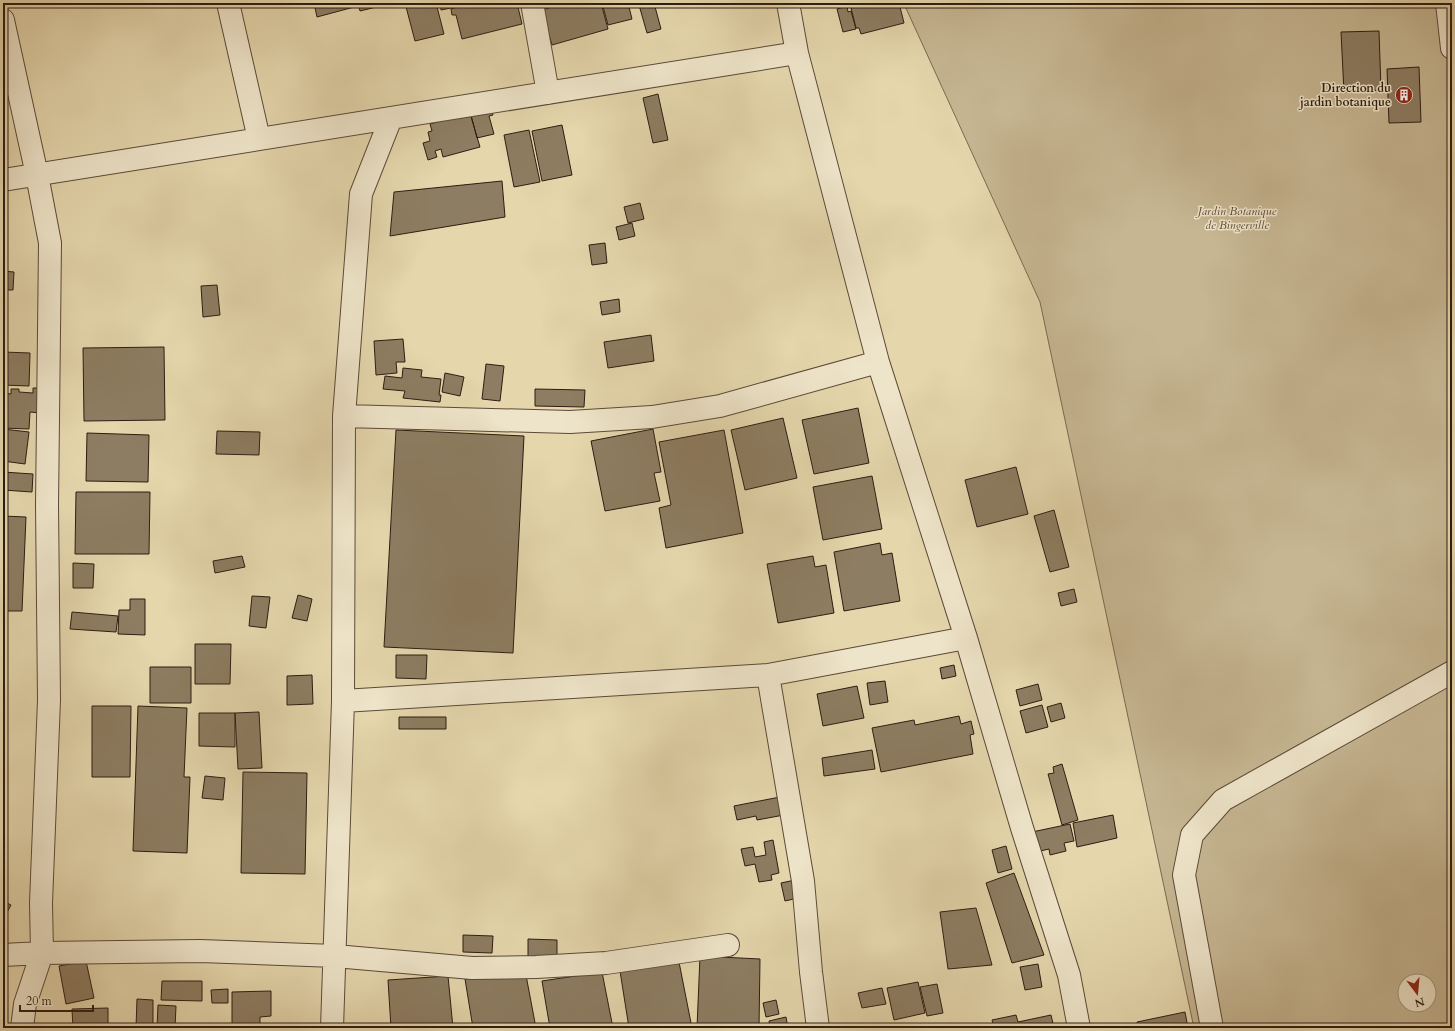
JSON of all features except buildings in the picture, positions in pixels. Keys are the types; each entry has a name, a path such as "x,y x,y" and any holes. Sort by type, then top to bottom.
{"street":[{"path":"228,3 259,139"},
{"path":"532,3 548,93"},
{"path":"788,3 797,53 878,362 966,638 1022,828 1069,975 1078,1028"},
{"path":"1447,3 1452,48"},
{"path":"3,20 5,42 37,175 50,243 47,505 49,700 41,903 42,953 25,1004 22,1028"},
{"path":"3,180 797,53"},
{"path":"332,1028 343,701 344,416 361,194 392,118"},
{"path":"344,416 570,422 652,417 720,406 878,362"},
{"path":"343,701 768,675 966,638"},
{"path":"1212,1028 1184,875 1192,835 1223,800 1452,672"},
{"path":"768,675 803,881 811,972 818,1028"},
{"path":"3,955 42,953 200,951 335,956 472,968 536,967 606,963 728,945"}],"green space":[{"name":"Jardin Botanique de Bingerville","path":"921,3 1452,3 1452,1028 1194,1028 1040,302 905,6"}],"place":[{"name":"Direction du jardin botanique","path":"1404,95"}]}
